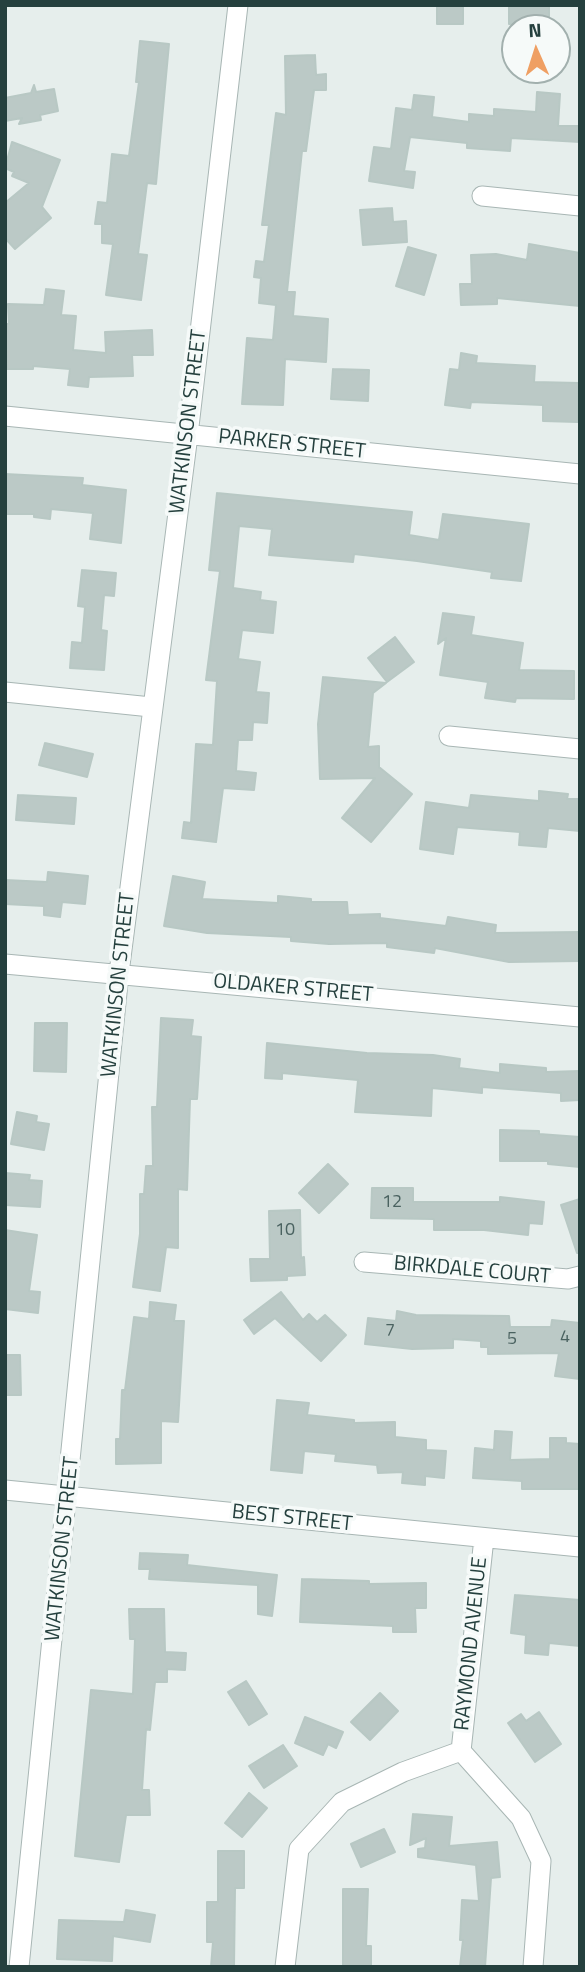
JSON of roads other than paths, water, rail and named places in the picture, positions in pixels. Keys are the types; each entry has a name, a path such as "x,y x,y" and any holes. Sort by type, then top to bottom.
{"street":[{"name":"WATKINSON STREET","path":"19,1967 69,1496 119,973 188,435 238,5"},
{"path":"482,196 580,206"},
{"name":"PARKER STREET","path":"5,416 580,474"},
{"path":"5,692 151,707"},
{"path":"449,736 580,749"},
{"name":"OLDAKER STREET","path":"5,964 580,1017"},
{"name":"BIRKDALE COURT","path":"363,1262 568,1279 580,1276"},
{"name":"BEST STREET","path":"5,1490 580,1546"},
{"name":"RAYMOND AVENUE","path":"484,1538 461,1751 521,1818 541,1861 533,1967"},
{"name":"RAYMOND AVENUE","path":"285,1967 299,1849 342,1802 403,1772 461,1751"}]}
